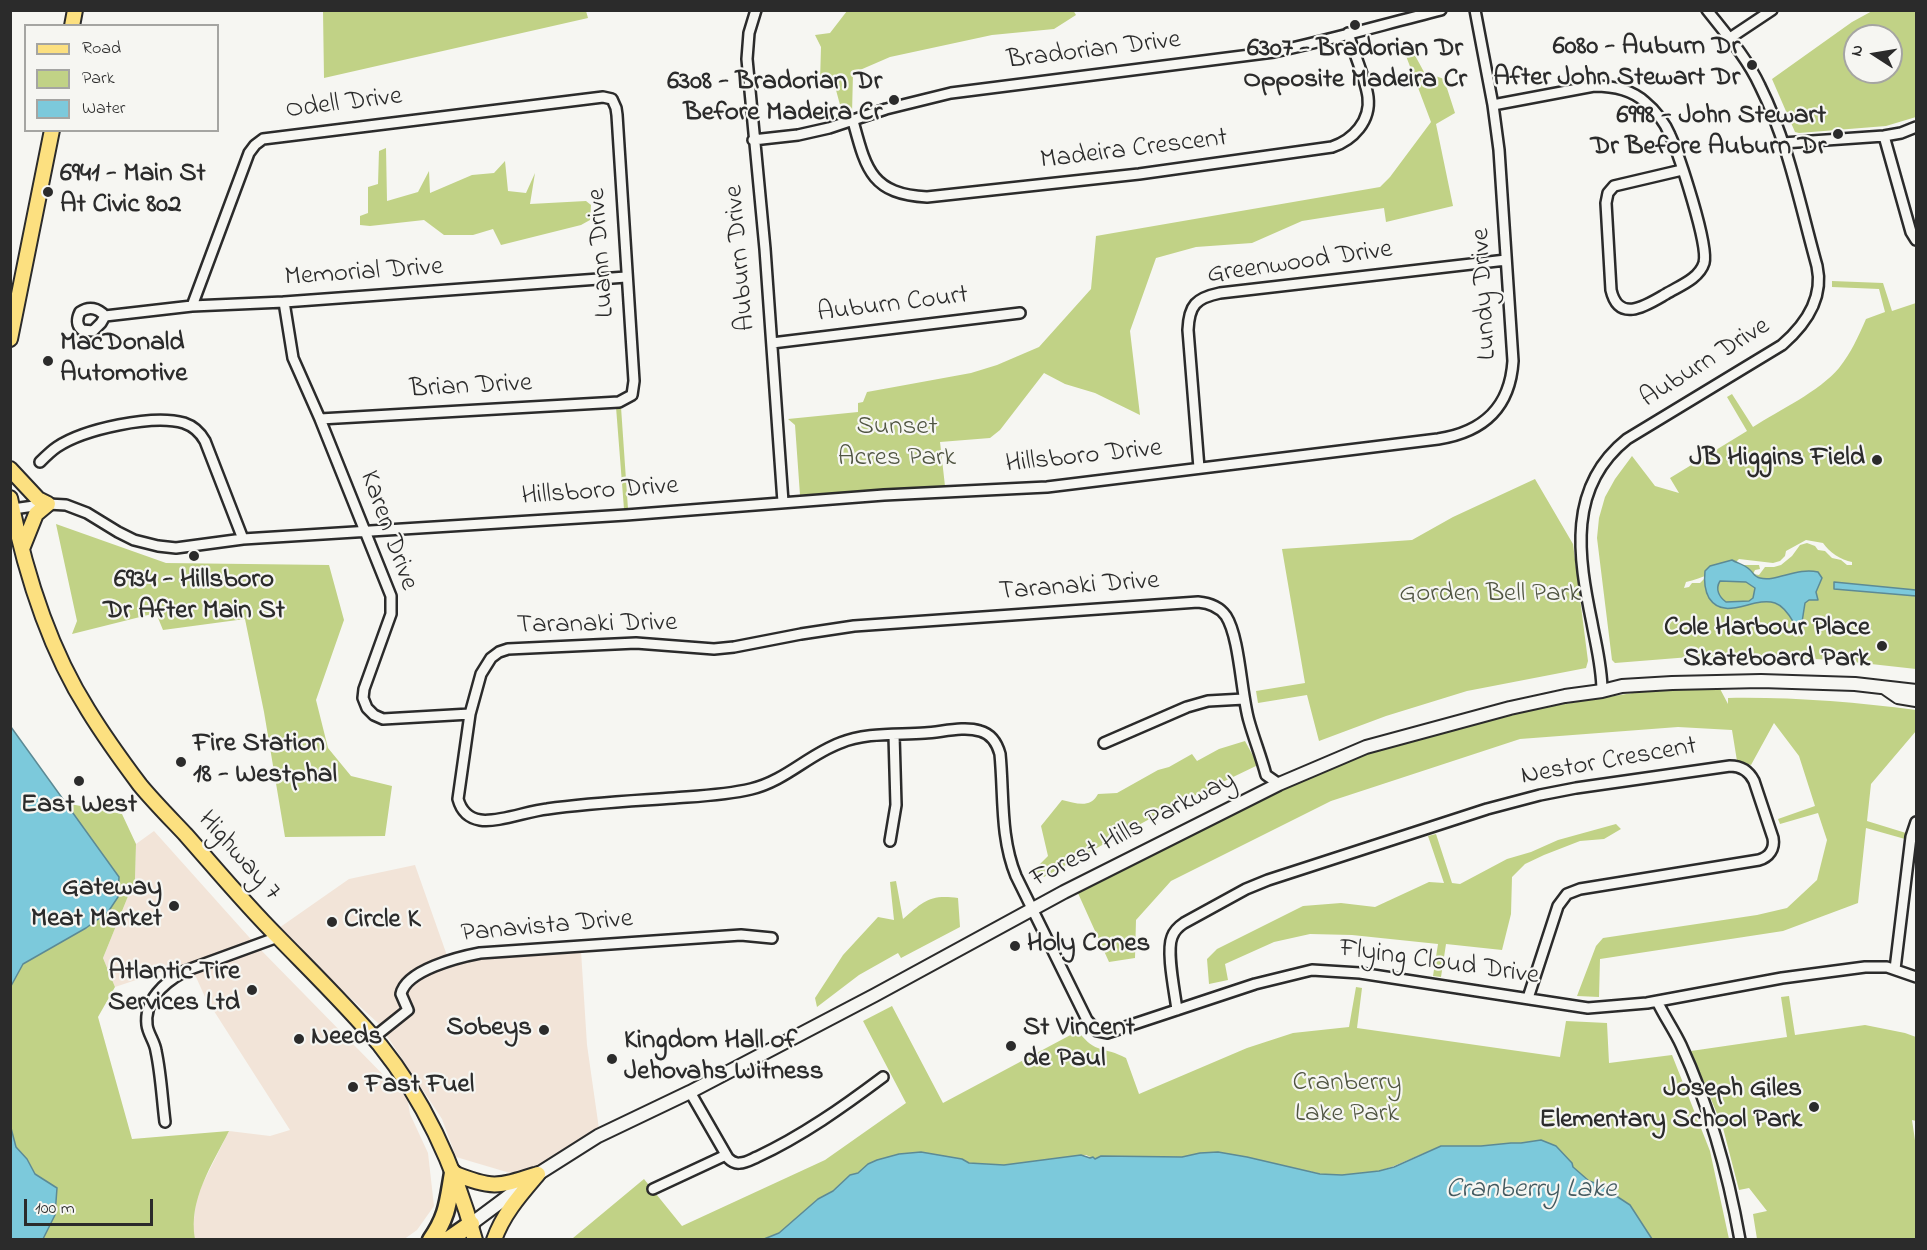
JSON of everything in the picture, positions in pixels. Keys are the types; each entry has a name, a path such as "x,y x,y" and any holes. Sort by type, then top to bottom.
{"highway":[{"path":"431,1239 444,1219 453,1173"},
{"path":"448,1239 473,1232"}],"main road":[{"path":"10,339 52,132"},
{"path":"10,469 38,499 48,504 36,514 22,549 10,537"},
{"name":"Highway 7","path":"12,504 34,591 68,673 88,710 140,784 392,1061 429,1122 453,1173 473,1232"},
{"name":"Forest Hills Parkway","path":"473,1232 538,1173 598,1137 690,1092 931,966 1031,910 1279,784 1366,747 1554,698 1622,686 1761,681 1828,682 1917,691"},
{"name":"Forest Hills Parkway","path":"1885,688 1898,697 1917,700"},
{"path":"453,1173 480,1184 495,1186 538,1173"},
{"path":"494,1239 510,1207 538,1173"}],"street":[{"name":"Auburn Drive","path":"756,10 751,27 747,59 772,343 783,502"},
{"name":"Bradorian Drive","path":"753,140 798,135 951,93 1263,53 1320,42 1441,10"},
{"name":"Lundy Drive","path":"1199,468 1438,439 1461,434 1481,425 1489,419 1501,403 1513,374 1513,361 1499,150 1476,10"},
{"name":"Auburn Drive","path":"1602,691 1602,673 1586,595 1581,545 1582,512 1592,481 1611,454 1627,439 1782,345 1805,320 1816,299 1817,269 1783,143 1759,83 1730,38 1707,10"},
{"path":"1730,38 1772,10"},
{"name":"Madeira Crescent","path":"853,121 864,161 878,180 896,192 927,197 1139,174 1332,147 1349,140 1365,117 1368,108 1368,96 1348,33"},
{"path":"1493,105 1593,86 1617,88 1644,100 1670,134 1682,170 1704,249 1703,265 1696,276 1642,308 1626,309 1614,300 1611,291 1607,194 1614,186 1682,170"},
{"name":"Odell Drive","path":"192,306 249,153 255,144 263,139 603,97 612,99"},
{"name":"Luann Drive","path":"612,99 617,115 634,381 632,395 625,400"},
{"path":"1783,143 1884,136 1917,127"},
{"path":"1884,136 1911,232 1917,240"},
{"name":"Greenwood Drive","path":"1199,468 1188,330 1191,310 1202,298 1220,293 1506,260"},
{"name":"Memorial Drive","path":"105,316 192,306 284,302 626,277"},
{"name":"Karen Drive","path":"284,302 293,358 320,419 392,603 391,614 363,694 367,708 378,717 387,719 470,714"},
{"name":"Auburn Court","path":"772,343 1020,313"},
{"name":"Brian Drive","path":"320,419 625,400"},
{"path":"40,462 56,447 72,439 108,428 142,421 188,425 205,441 243,539"},
{"name":"Hillsboro Drive","path":"12,504 57,504 74,507 128,538 176,548 243,539 626,515 783,502 1047,487 1199,468"},
{"name":"Taranaki Drive","path":"1031,910 1008,854 1000,754 996,742 984,732 975,730 862,737 838,743 776,780 750,789 697,796 544,809 487,820 471,817 464,812 458,799 470,714 484,666 495,655 508,649 636,643 714,649 854,626 1198,602 1216,607 1228,621 1234,640 1249,722 1258,744 1266,775 1279,784"},
{"path":"1104,743 1187,707 1208,701 1244,699"},
{"path":"890,841 896,805 894,735"},
{"name":"Nestor Crescent","path":"1177,1010 1170,949 1176,930 1184,923 1237,894 1268,880 1487,809 1540,795 1730,766 1741,768 1749,773 1754,781 1773,838 1773,847 1769,855 1759,860 1577,890 1567,894 1558,906 1528,998"},
{"path":"1895,969 1911,837 1917,822"},
{"name":"Flying Cloud Drive","path":"1031,910 1087,1020 1097,1031 1114,1032 1266,981 1312,970 1360,973 1588,1008 1657,1001 1782,978 1873,966 1895,969 1917,977"},
{"name":"Panavista Drive","path":"373,1038 408,1010 401,994 405,984 440,964 462,957 480,953 741,935 772,938"},
{"path":"165,1122 157,1053 154,1040 147,1028 147,1014 152,999 175,976 185,971 278,937"},
{"path":"1657,1001 1682,1047 1714,1129 1729,1182 1740,1239"},
{"path":"690,1092 726,1155 731,1161 740,1163 771,1150 845,1105 883,1077"},
{"path":"653,1189 726,1155"}],"shaded area":[{"path":"154,831 257,946 401,1093 406,1090 410,1114 428,1153 434,1206 417,1230 403,1240 195,1239 193,1226 197,1195 229,1131 270,1136 290,1130 205,997 196,977 181,965 115,987 103,958 135,879 136,844"},
{"path":"415,865 450,964 464,959 581,951 587,1045 600,1136 540,1169 510,1173 456,1157 442,1119 379,1024 276,930 349,879"}],"green space":[{"path":"1073,10 1076,15 1054,29 992,35 890,57 853,73 852,114 843,116 836,90 820,82 821,47 815,35 830,33 847,11"},
{"path":"1874,10 1916,11 1916,117 1886,126 1795,132 1772,79 1843,28 1843,84 1903,84 1903,24 1849,24"},
{"path":"323,11 586,11 588,18 324,78"},
{"name":"Sunset Acres Park","path":"1403,48 1411,48 1424,72 1444,79 1455,113 1436,124 1453,206 1386,222 1384,208 1302,221 1252,243 1196,247 1156,258 1130,331 1140,415 1095,393 1065,384 1044,373 1000,430 990,438 940,442 945,486 800,495 795,425 788,419 858,412 858,403 863,402 867,392 971,373 997,365 1039,347 1091,289 1096,236 1380,187 1431,122"},
{"path":"386,148 387,201 418,192 429,171 430,193 472,175 494,173 505,161 508,191 526,193 535,173 530,204 586,201 591,205 590,220 581,225 501,245 493,229 473,235 444,235 424,220 360,225 360,216 368,213 368,187 378,184 379,151"},
{"path":"1832,281 1883,283 1892,311 1916,303 1916,669 1835,660 1750,656 1690,657 1615,663 1612,660 1597,538 1599,518 1605,497 1615,479 1632,456 1655,486 1679,493 1670,478 1747,431 1727,397 1732,394 1753,427 1821,385 1847,357 1866,319 1885,312 1879,289 1832,287","holes":["1806,540 1823,543 1836,555 1852,562 1852,565 1832,558 1825,551 1818,550 1807,543 1800,545 1781,565 1765,567 1759,575 1753,574 1755,570 1760,569 1759,565 1739,565 1684,588 1686,582 1735,563 1739,559 1773,563 1780,561 1786,551"]},
{"path":"616,407 621,407 628,509 624,509"},
{"name":"Gorden Bell Park","path":"1535,479 1573,544 1588,661 1586,668 1467,691 1386,716 1319,741 1307,695 1258,703 1256,691 1305,683 1282,549 1412,540 1453,517"},
{"path":"56,524 166,563 329,565 344,620 316,700 328,748 351,776 392,786 385,836 285,837 264,712 245,619 163,630 156,613 72,634 77,621"},
{"path":"1718,685 1728,704 1728,698 1775,698 1846,702 1916,710 1916,731 1871,784 1867,821 1906,833 1905,839 1866,828 1858,903 1783,931 1600,959 1599,997 1577,996 1596,946 1603,938 1757,915 1787,908 1817,880 1827,840 1818,813 1780,824 1778,819 1815,806 1799,756 1774,723 1751,765 1737,761 1732,730 1678,727 1520,739 1331,801 1171,881 1136,920 1135,958 1109,962 1077,891 1232,811 1351,756 1473,719 1663,688"},
{"path":"1245,741 1258,765 1175,805 1044,877 1033,871 1048,856 1041,826 1062,800 1077,803 1091,802 1098,794 1117,793 1192,754 1197,761 1219,749"},
{"path":"65,803 122,814 136,844 135,879 103,958 115,987 98,1017 132,1139 229,1131 198,1197 195,1210 195,1239 43,1239 55,1215 49,1185 35,1174 27,1159 16,1147 11,1128 10,986 23,964 86,928 108,912 119,877"},
{"path":"1616,824 1621,829 1604,839 1580,841 1525,864 1512,877 1511,914 1502,950 1446,944 1441,977 1433,976 1438,944 1352,935 1310,934 1274,942 1225,964 1228,980 1209,984 1207,959 1217,949 1303,906 1341,903 1375,907 1429,882 1444,883 1428,836 1436,834 1452,883 1460,884 1507,859 1531,852 1558,840"},
{"path":"896,881 903,919 933,898 958,898 960,927 901,958 898,953 859,975 817,1007 815,998 843,955 878,917 894,920 890,882"},
{"name":"Cranberry Lake Park","path":"1356,987 1362,988 1357,1028 1560,1057 1566,1021 1607,1023 1609,1063 1672,1055 1710,1151 1729,1239 1652,1239 1630,1205 1598,1184 1589,1181 1541,1140 1481,1146 1441,1146 1379,1171 1342,1175 1321,1174 1218,1152 1182,1157 1101,1156 1095,1159 1086,1155 1004,1165 969,1163 961,1159 921,1152 899,1154 877,1160 858,1173 850,1175 779,1233 764,1239 573,1238 644,1179 682,1226 825,1160 906,1103 863,1021 892,1006 943,1103 1078,1031 1095,1047 1126,1058 1139,1094 1247,1048 1293,1033 1349,1027"},
{"name":"Joseph Giles Elementary School Park","path":"1789,996 1795,1035 1865,1025 1916,1037 1916,1121 1912,1120 1916,1147 1916,1239 1757,1239 1753,1214 1767,1211 1749,1188 1739,1190 1723,1128 1691,1051 1787,1037 1781,997"}],"water":[{"path":"1732,560 1747,568 1756,577 1767,579 1802,571 1818,572 1822,578 1816,592 1818,600 1809,600 1805,603 1802,622 1799,624 1794,623 1789,614 1775,603 1723,608 1709,598 1706,591 1705,571 1710,566","holes":["1720,581 1746,582 1755,588 1753,598 1749,601 1726,602 1718,593"]},
{"path":"1834,582 1916,590 1916,596 1834,589"},
{"path":"11,727 119,877 118,897 108,912 86,928 23,964 11,986"},
{"path":"11,1128 16,1147 27,1159 35,1174 57,1188 55,1215 43,1239 11,1239"},
{"name":"Cranberry Lake","path":"1541,1140 1556,1146 1573,1167 1589,1181 1598,1184 1630,1205 1652,1239 764,1239 779,1233 850,1175 858,1173 877,1160 899,1154 921,1152 962,1159 969,1163 1004,1165 1081,1155 1095,1159 1101,1156 1182,1157 1218,1152 1320,1174 1342,1175 1394,1167 1441,1146 1481,1146"}],"place":[{"name":"6307 - Bradorian Dr Opposite Madeira Cr","path":"1355,25"},
{"name":"6080 - Auburn Dr After John Stewart Dr","path":"1752,65"},
{"name":"6308 - Bradorian Dr Before Madeira Cr","path":"894,100"},
{"name":"6998 - John Stewart Dr Before Auburn Dr","path":"1838,134"},
{"name":"6941 - Main St At Civic 802","path":"48,192"},
{"name":"MacDonald Automotive","path":"48,361"},
{"name":"JB Higgins Field","path":"1877,460"},
{"name":"6934 - Hillsboro Dr After Main St","path":"194,556"},
{"name":"Cole Harbour Place Skateboard Park","path":"1882,646"},
{"name":"Fire Station 18 - Westphal","path":"181,762"},
{"name":"East West","path":"79,781"},
{"name":"Gateway Meat Market","path":"174,906"},
{"name":"Circle K","path":"332,922"},
{"name":"Holy Cones","path":"1015,946"},
{"name":"Atlantic Tire Services Ltd","path":"252,990"},
{"name":"Sobeys","path":"544,1030"},
{"name":"Needs","path":"299,1039"},
{"name":"St Vincent de Paul","path":"1011,1046"},
{"name":"Kingdom Hall of Jehovahs Witness","path":"612,1059"},
{"name":"Fast Fuel","path":"353,1087"},
{"name":"Joseph Giles Elementary School Park","path":"1814,1107"}]}
